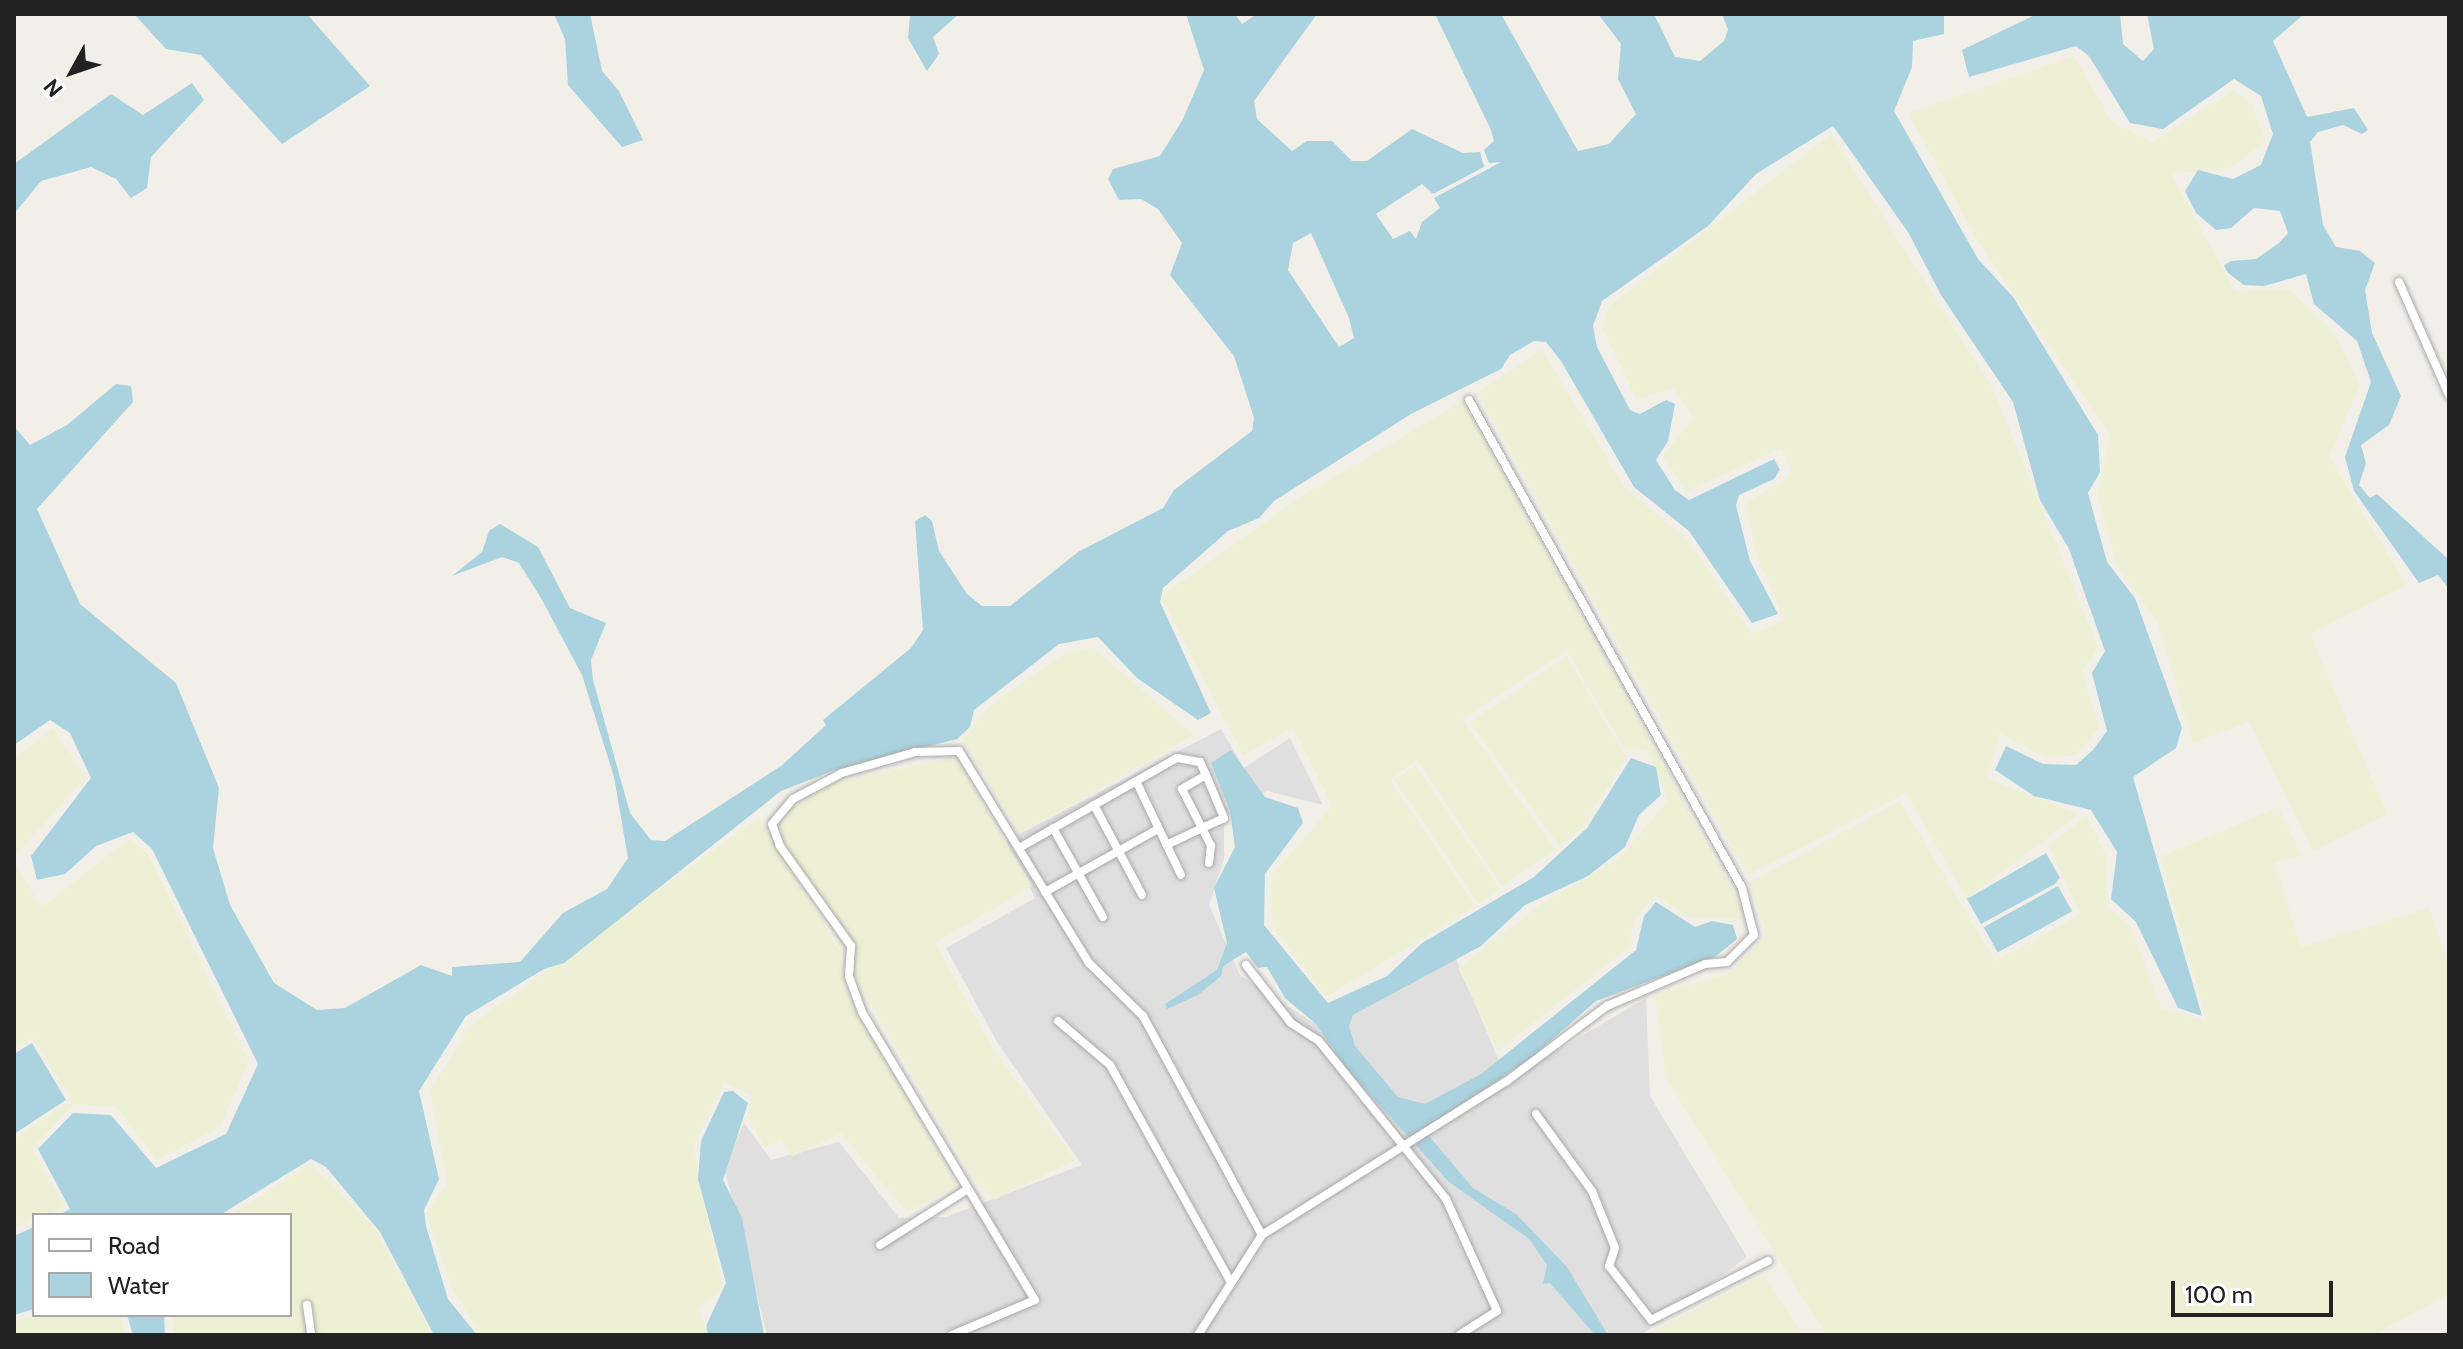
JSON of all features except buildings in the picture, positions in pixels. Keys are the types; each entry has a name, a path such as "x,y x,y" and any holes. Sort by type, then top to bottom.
{"street":[{"path":"2399,282 2449,395"},
{"path":"1198,1335 1262,1235 1408,1144 1607,1006 1692,969 1727,962 1754,935 1742,888 1469,400"},
{"path":"952,1335 1035,1300 862,1012 849,976 851,946 780,846 772,820 793,799 842,773 915,752 959,751 1089,963 1143,1016 1262,1235"},
{"path":"1019,848 1177,758 1200,762 1224,818 1166,845"},
{"path":"1206,775 1182,789 1211,846 1209,863"},
{"path":"1136,781 1181,875"},
{"path":"1094,805 1142,895"},
{"path":"1053,828 1103,917"},
{"path":"1045,892 1158,829"},
{"path":"1246,965 1291,1023 1319,1041 1408,1144 1446,1199 1497,1311 1459,1335"},
{"path":"1058,1021 1110,1065 1231,1282"},
{"path":"1536,1114 1592,1191 1615,1248 1609,1266 1651,1320 1768,1261"},
{"path":"880,1245 968,1189"},
{"path":"307,1305 311,1335"}],"shaded area":[{"path":"1221,729 1244,768 1290,738 1323,805 1267,791 1224,818 1224,859 1209,905 1240,975 1312,1022 1353,1015 1456,958 1507,1080 1646,998 1650,1096 1747,1257 1641,1335 767,1335 724,1168 744,1123 771,1160 839,1142 899,1218 946,1217 1082,1165 997,1042 946,948 1035,898 1006,841"}],"green space":[{"path":"2074,56 2112,122 2153,142 2234,90 2252,105 2265,141 2233,167 2171,174 2235,291 2289,289 2334,332 2360,385 2329,456 2406,585 2310,634 2387,814 2313,851 2249,722 2193,743 2158,624 2116,563 2098,496 2110,435 1979,243 1908,113"},
{"path":"1831,134 1993,389 2098,647 2082,671 2099,728 2076,755 2045,758 2000,733 1986,778 2079,814 1967,899 1906,793 1748,875 1478,393 1542,349 1624,487 1687,539 1752,634 1785,621 1757,556 1745,504 1792,475 1782,448 1687,491 1663,456 1693,418 1674,388 1637,400 1602,328 1609,306"},
{"path":"1463,401 1733,891 1743,919 1691,918 1655,895 1634,921 1629,947 1498,1051 1458,968 1544,902 1619,859 1668,800 1647,750 1624,749 1567,651 1462,719 1555,849 1502,887 1417,760 1390,780 1476,906 1326,997 1271,924 1272,875 1332,806 1293,728 1243,755 1161,596 1302,496"},
{"path":"1094,648 1194,735 1020,833 963,740 988,707 1065,653"},
{"path":"1567,656 1626,757 1583,827 1559,846 1470,722"},
{"path":"53,728 86,777 14,857 14,758"},
{"path":"956,757 1032,886 935,943 994,1051 1075,1160 994,1200 971,1175 859,984 774,819 833,783"},
{"path":"1416,765 1500,889 1478,904 1394,780"},
{"path":"1900,801 1995,961 2081,914 2048,845 2087,816 2107,857 2106,905 2131,927 2161,1008 2207,1021 2160,857 2279,807 2301,856 2274,862 2301,947 2429,908 2449,968 2449,1294 2373,1335 1826,1335 1666,1078 1655,994 1727,974 1766,934 1749,883"},
{"path":"758,818 840,951 846,991 958,1186 906,1212 841,1133 792,1157 781,1139 765,1148 748,1117 751,1095 724,1083 693,1148 723,1288 699,1309 707,1335 482,1335 453,1291 426,1213 447,1183 430,1091 470,1026"},
{"path":"129,839 147,853 249,1061 220,1127 157,1160 116,1107 74,1104 32,1148 64,1206 47,1213 32,1213 32,1219 14,1227 14,1139 72,1100 33,1038 14,1049 14,863 42,907"},
{"path":"311,1164 374,1227 432,1335 174,1335 174,1317 292,1317 292,1213 233,1213"},
{"path":"1764,1274 1803,1335 1646,1335"},
{"path":"33,1317 120,1317 125,1335 14,1335 14,1321"}],"water":[{"path":"134,14 307,14 370,86 282,144 201,55 166,49"},
{"path":"554,14 590,14 602,71 619,91 643,140 622,147 568,85 565,39"},
{"path":"910,14 959,14 933,37 939,54 927,71 908,38"},
{"path":"1186,14 1235,14 1242,24 1257,14 1317,14 1254,101 1257,119 1292,151 1307,141 1332,141 1352,161 1367,161 1412,129 1463,153 1480,152 1484,167 1433,194 1422,184 1376,214 1393,239 1410,231 1416,239 1422,222 1440,208 1434,198 1501,162 1489,163 1484,150 1494,141 1491,130 1435,14 1501,14 1578,151 1609,144 1636,114 1618,79 1621,44 1598,14 1654,14 1675,57 1700,61 1724,41 1728,30 1722,14 1944,14 1944,34 1913,41 1912,67 1894,111 1978,259 2013,297 2098,435 2100,472 2088,493 2107,562 2135,598 2182,728 2176,748 2133,777 2202,1016 2178,1008 2136,922 2111,899 2117,852 2091,810 2034,796 1995,770 2006,746 2043,764 2076,765 2093,750 2107,731 2092,673 2105,651 2069,549 2040,500 2013,402 1941,295 1908,232 1833,126 1756,174 1708,226 1602,301 1593,326 1597,347 1630,410 1640,414 1666,400 1675,404 1668,441 1656,460 1675,490 1689,500 1774,459 1780,470 1774,479 1739,495 1736,505 1750,561 1778,614 1752,623 1689,531 1634,487 1561,361 1546,342 1534,341 1510,355 1501,369 1411,414 1274,501 1259,518 1228,531 1163,588 1160,602 1211,713 1198,720 1137,678 1098,637 1059,644 974,710 970,727 957,739 835,770 781,791 564,963 544,969 466,1016 419,1091 439,1179 424,1210 426,1226 448,1299 477,1335 434,1335 380,1232 326,1167 311,1159 223,1213 63,1213 70,1209 38,1149 73,1113 111,1115 156,1168 226,1134 258,1064 152,849 133,832 96,846 65,874 37,880 31,856 91,778 70,733 50,720 14,745 14,426 30,445 67,425 116,384 131,386 133,402 37,509 80,604 176,683 219,788 213,848 230,905 274,983 317,1010 345,1008 421,965 452,976 452,967 520,962 563,913 607,889 628,858 614,777 582,675 541,598 519,563 502,557 452,576 482,552 489,531 500,524 538,547 570,608 606,623 591,660 593,680 630,813 651,840 665,841 781,766 826,725 823,720 911,648 923,630 915,521 925,515 932,521 939,551 967,594 982,606 1010,606 1078,552 1163,508 1174,490 1252,431 1254,418 1234,356 1170,275 1182,243 1158,209 1141,199 1119,200 1108,179 1113,169 1160,156 1183,119 1204,70","holes":["1311,233 1349,318 1354,338 1339,347 1288,270 1293,243"]},
{"path":"2037,14 2120,14 2123,44 2143,61 2154,49 2147,14 2304,14 2273,41 2307,117 2354,108 2368,130 2362,134 2343,125 2318,132 2310,142 2323,225 2336,247 2360,251 2375,263 2365,290 2372,333 2401,396 2389,425 2361,445 2366,463 2359,485 2370,498 2377,494 2449,560 2449,589 2438,575 2419,583 2354,491 2345,457 2371,382 2357,341 2314,304 2306,274 2264,286 2244,285 2227,272 2224,265 2231,261 2256,259 2288,233 2280,211 2254,208 2231,228 2216,230 2196,213 2185,191 2198,170 2233,179 2261,165 2273,134 2261,96 2234,79 2163,129 2130,123 2089,56 2076,46 1969,77 1962,50"},
{"path":"192,83 204,100 151,157 147,188 131,198 116,179 91,167 41,181 14,214 14,164 111,94 143,115"},
{"path":"1231,750 1265,797 1298,808 1303,823 1265,874 1264,925 1328,1003 1387,976 1422,943 1534,877 1587,828 1631,758 1656,767 1661,795 1639,815 1625,847 1588,876 1525,905 1481,946 1353,1015 1349,1026 1355,1046 1398,1097 1425,1104 1481,1074 1636,950 1644,916 1656,902 1695,927 1712,921 1733,925 1737,939 1716,956 1596,1001 1532,1057 1424,1130 1473,1188 1516,1214 1567,1267 1608,1335 1595,1335 1550,1283 1543,1284 1547,1265 1529,1239 1449,1182 1347,1069 1316,1024 1285,998 1267,967 1258,968 1246,952 1223,966 1221,976 1198,995 1167,1009 1165,1004 1217,970 1227,943 1214,888 1235,847 1230,811 1211,763"},
{"path":"2046,853 2060,878 2055,884 1981,924 1967,899"},
{"path":"2058,886 2072,911 1998,953 1984,927"},
{"path":"32,1043 66,1100 14,1134 14,1054"},
{"path":"733,1091 748,1103 723,1180 742,1218 764,1335 708,1335 706,1326 726,1283 698,1179 701,1141 724,1092"},
{"path":"32,1228 32,1310 14,1315 14,1236"},
{"path":"128,1317 164,1317 165,1335 133,1335"}]}
